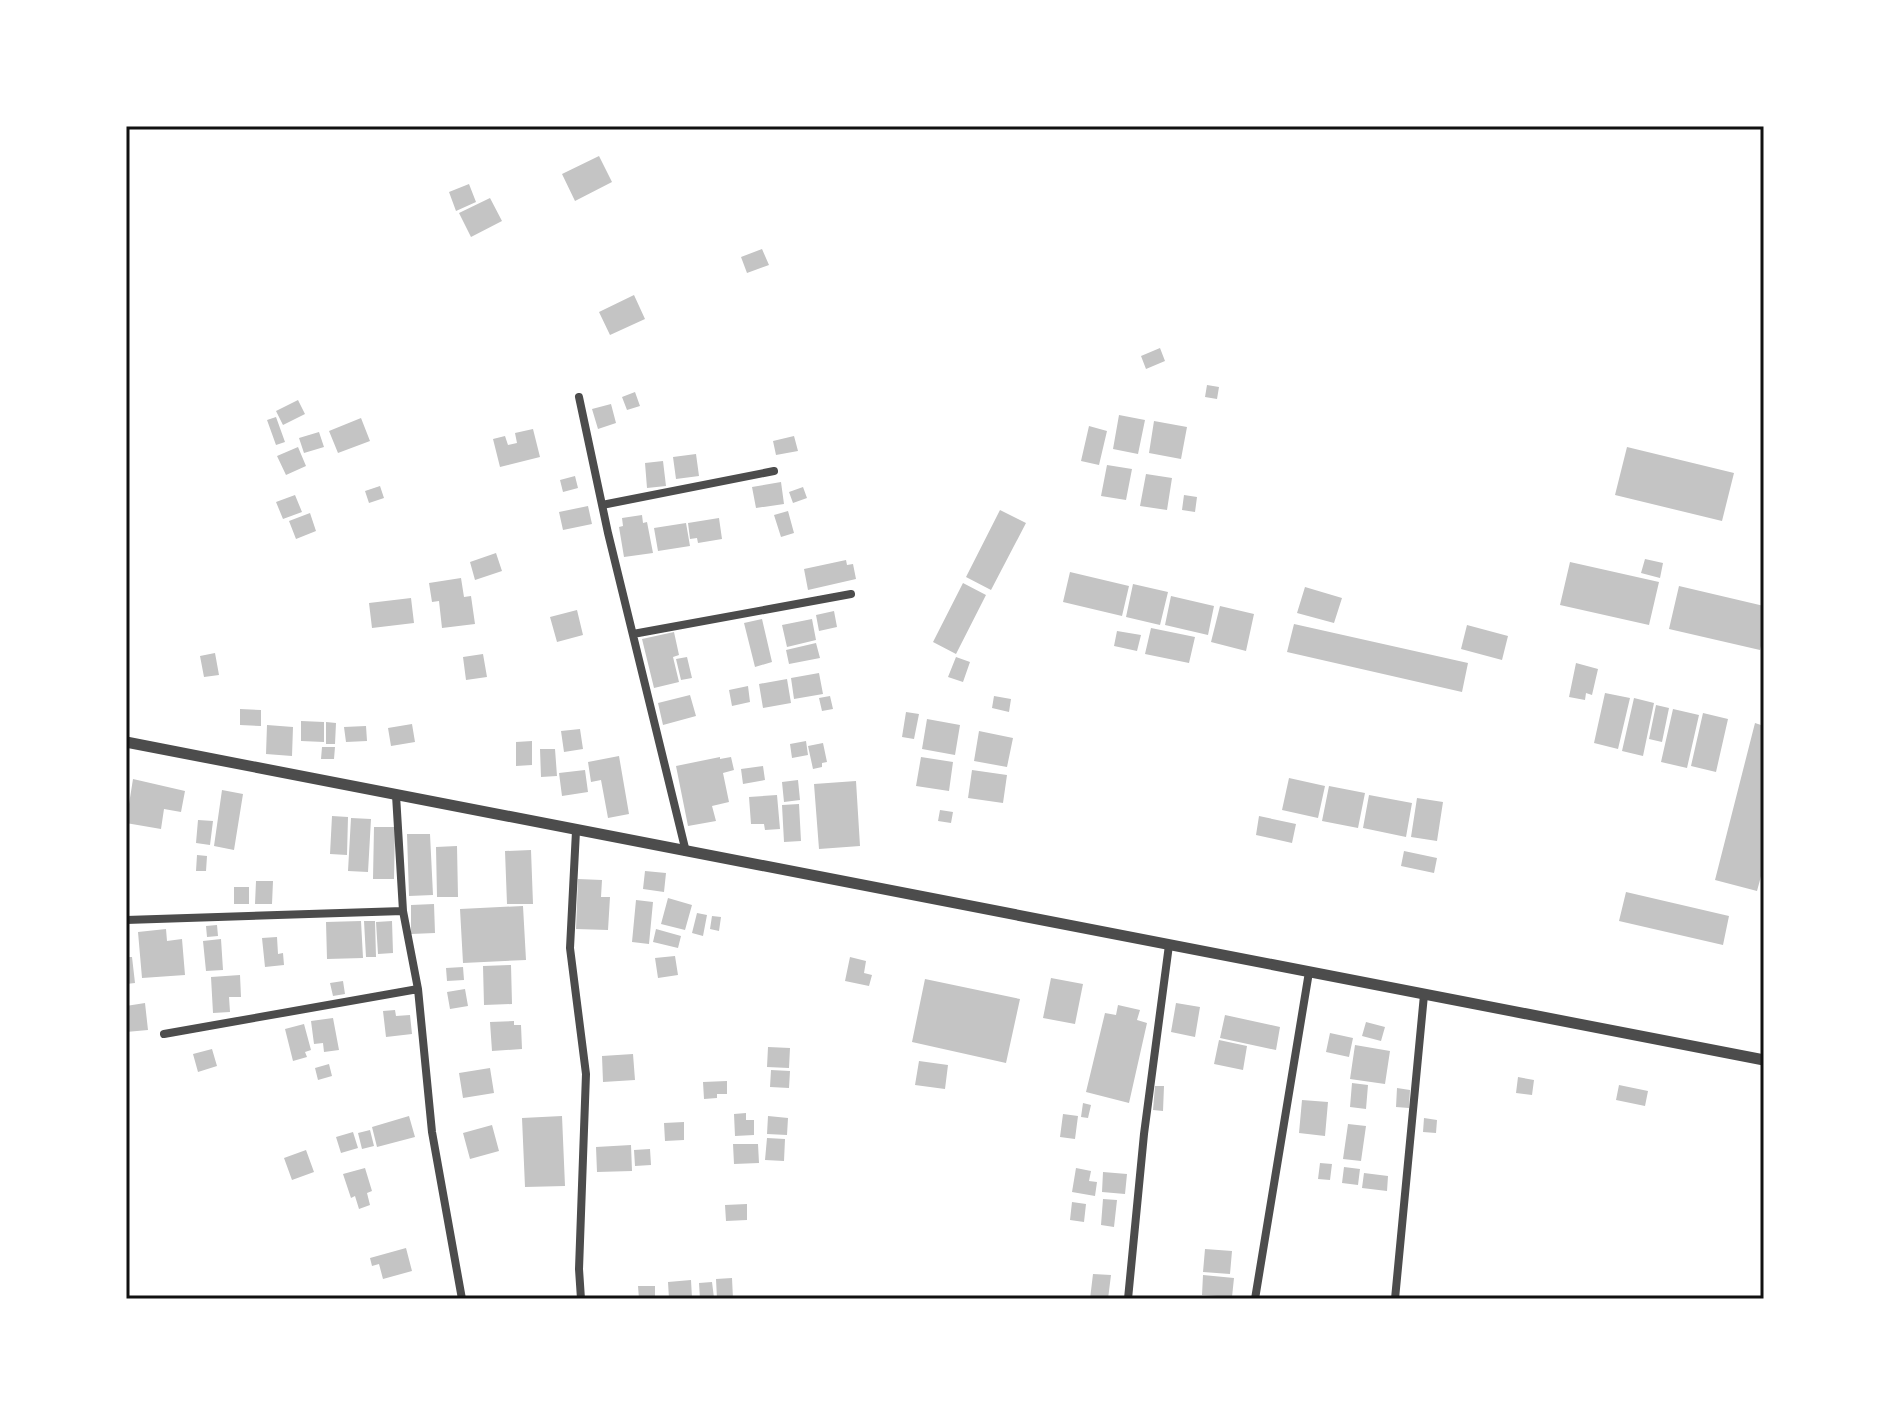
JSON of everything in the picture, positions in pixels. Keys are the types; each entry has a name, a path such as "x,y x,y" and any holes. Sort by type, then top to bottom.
{"street":[{"path":"579,397 686,852"},
{"path":"602,505 774,471"},
{"path":"633,634 851,594"},
{"path":"126,742 1764,1060"},
{"path":"396,795 403,911 418,989 432,1132 462,1299"},
{"path":"576,831 570,948 586,1074 579,1269 581,1299"},
{"path":"126,920 403,911"},
{"path":"1128,1299 1144,1134 1169,945"},
{"path":"1255,1299 1309,972"},
{"path":"164,1034 418,989"},
{"path":"1395,1299 1424,995"}],"building":[{"path":"599,156 612,182 575,201 562,174"},
{"path":"469,184 476,202 456,211 449,192"},
{"path":"490,198 502,221 471,237 459,213"},
{"path":"762,249 769,265 747,273 741,257"},
{"path":"634,295 645,319 610,335 599,312"},
{"path":"1160,348 1165,361 1146,369 1141,356"},
{"path":"1207,385 1219,387 1217,399 1205,397"},
{"path":"635,392 640,406 627,410 622,397"},
{"path":"298,400 305,414 283,425 276,411"},
{"path":"611,404 616,423 598,429 592,409"},
{"path":"1119,415 1145,420 1138,454 1113,449"},
{"path":"276,417 285,442 276,445 267,420"},
{"path":"361,418 370,441 338,453 329,431"},
{"path":"1154,421 1187,427 1181,459 1149,453"},
{"path":"1089,426 1107,431 1099,465 1081,461"},
{"path":"533,429 540,457 500,467 493,439 505,436 508,445 517,443 515,433"},
{"path":"319,432 324,447 304,453 299,438"},
{"path":"794,436 798,451 776,455 773,441"},
{"path":"298,447 306,466 286,475 277,456"},
{"path":"1627,447 1734,473 1722,521 1615,495"},
{"path":"696,454 699,476 676,479 673,457"},
{"path":"663,461 666,486 647,488 645,463"},
{"path":"1107,465 1132,469 1126,500 1101,496"},
{"path":"1146,474 1172,478 1167,510 1140,506"},
{"path":"575,476 578,488 563,492 560,480"},
{"path":"781,482 784,504 756,508 752,487"},
{"path":"380,486 384,498 369,503 365,491"},
{"path":"803,487 807,498 793,503 789,492"},
{"path":"295,495 302,512 283,519 276,502"},
{"path":"1184,495 1197,497 1195,512 1182,510"},
{"path":"588,506 592,524 563,530 559,512"},
{"path":"1000,510 1026,523 991,590 966,577"},
{"path":"788,511 794,533 781,537 774,515"},
{"path":"310,513 316,531 296,539 289,521"},
{"path":"642,515 643,523 647,522 653,553 624,557 619,527 623,526 622,518"},
{"path":"719,518 722,539 698,543 697,538 690,539 688,523"},
{"path":"686,523 690,546 658,551 654,528"},
{"path":"496,553 502,571 475,580 470,562"},
{"path":"1645,559 1663,563 1660,578 1641,573"},
{"path":"846,560 847,565 853,564 856,579 808,590 804,569"},
{"path":"1570,562 1659,582 1649,625 1560,605"},
{"path":"1070,572 1129,586 1122,616 1063,602"},
{"path":"461,578 464,597 471,596 475,624 442,628 439,601 432,602 429,583"},
{"path":"963,583 986,595 956,654 933,642"},
{"path":"1133,584 1168,592 1160,625 1126,617"},
{"path":"1679,586 1764,606 1764,634 1760,650 1669,629"},
{"path":"1305,587 1342,598 1334,623 1297,613"},
{"path":"1171,596 1214,606 1208,635 1165,625"},
{"path":"411,598 414,623 372,628 369,603"},
{"path":"1220,606 1254,614 1246,651 1211,642"},
{"path":"577,610 583,635 557,642 550,617"},
{"path":"834,611 837,627 819,631 816,615"},
{"path":"762,619 772,662 755,667 744,623"},
{"path":"812,619 816,640 787,647 782,625"},
{"path":"1294,624 1468,663 1462,692 1287,652"},
{"path":"1467,625 1508,636 1502,660 1461,649"},
{"path":"1151,628 1195,637 1189,663 1145,654"},
{"path":"1117,631 1141,635 1137,651 1114,646"},
{"path":"674,632 679,655 673,657 679,682 654,688 642,639"},
{"path":"816,643 820,658 789,664 786,650"},
{"path":"215,653 219,675 204,677 200,656"},
{"path":"483,654 487,677 466,680 463,657"},
{"path":"687,657 692,678 681,680 676,659"},
{"path":"956,657 970,662 963,682 948,677"},
{"path":"1576,663 1598,669 1592,695 1586,693 1585,700 1569,697"},
{"path":"819,673 823,694 794,699 791,678"},
{"path":"787,679 791,703 763,708 759,684"},
{"path":"748,686 750,702 732,706 729,690"},
{"path":"1605,693 1630,698 1618,749 1594,743"},
{"path":"690,695 696,716 663,725 658,703"},
{"path":"830,696 833,709 822,711 819,698"},
{"path":"994,696 1011,699 1009,712 992,708"},
{"path":"1634,698 1654,703 1643,756 1622,751"},
{"path":"1656,705 1669,708 1662,742 1649,739"},
{"path":"240,709 261,710 261,726 240,725"},
{"path":"1673,709 1699,715 1687,768 1661,762"},
{"path":"906,712 919,714 914,739 902,737"},
{"path":"1703,713 1728,719 1716,772 1691,766"},
{"path":"927,719 960,725 955,755 922,749"},
{"path":"301,721 324,722 324,742 301,741"},
{"path":"326,722 336,723 335,744 326,744"},
{"path":"1755,723 1764,726 1764,865 1757,891 1715,880"},
{"path":"412,724 415,742 391,746 388,728"},
{"path":"267,725 293,727 292,756 266,754"},
{"path":"366,726 367,741 346,742 344,727"},
{"path":"580,729 583,749 564,752 561,731"},
{"path":"979,731 1013,738 1007,767 974,761"},
{"path":"532,741 532,765 516,766 516,742"},
{"path":"806,741 808,755 792,758 790,744"},
{"path":"823,743 827,762 813,769 808,746"},
{"path":"322,747 335,747 334,759 321,759"},
{"path":"540,749 555,749 557,776 541,777"},
{"path":"619,756 629,814 608,818 601,780 591,782 588,762"},
{"path":"731,757 734,770 723,773 729,802 712,806 716,821 688,826 676,766"},
{"path":"921,757 953,762 949,791 916,786"},
{"path":"763,766 765,780 743,784 741,769"},
{"path":"585,770 588,792 562,796 559,773"},
{"path":"972,770 1007,775 1003,803 968,798"},
{"path":"1289,778 1325,786 1318,818 1282,810"},
{"path":"133,779 185,791 181,812 164,809 161,829 126,823"},
{"path":"798,780 800,800 784,802 782,782"},
{"path":"856,781 860,846 819,849 814,784"},
{"path":"1329,786 1365,793 1358,828 1322,821"},
{"path":"222,790 243,794 234,850 214,846"},
{"path":"777,795 780,829 765,830 764,824 751,824 749,797"},
{"path":"1369,795 1412,803 1406,837 1363,828"},
{"path":"1417,798 1443,802 1437,841 1411,837"},
{"path":"799,804 801,841 784,842 782,805"},
{"path":"940,810 953,812 951,823 938,821"},
{"path":"332,816 348,817 347,855 330,854"},
{"path":"1259,816 1296,824 1292,843 1256,835"},
{"path":"351,818 371,819 368,872 348,871"},
{"path":"198,820 213,821 210,845 196,843"},
{"path":"374,827 395,827 394,879 373,879"},
{"path":"407,834 430,834 433,895 409,896"},
{"path":"457,846 458,897 437,897 436,847"},
{"path":"531,850 533,904 507,904 505,851"},
{"path":"1404,851 1437,858 1434,873 1401,866"},
{"path":"197,855 207,856 206,871 196,871"},
{"path":"645,871 666,873 664,892 643,889"},
{"path":"578,879 602,880 601,897 610,897 608,930 576,929"},
{"path":"256,881 273,881 272,904 255,904"},
{"path":"234,887 249,887 249,904 234,904"},
{"path":"1626,892 1729,916 1723,945 1619,921"},
{"path":"668,898 692,905 685,930 661,924"},
{"path":"636,900 653,902 649,944 632,942"},
{"path":"434,904 435,933 411,934 411,905"},
{"path":"523,906 526,960 463,963 460,909"},
{"path":"697,913 707,915 703,936 692,933"},
{"path":"712,916 721,917 719,931 710,929"},
{"path":"361,921 363,958 327,959 326,922"},
{"path":"364,921 375,921 376,957 366,957"},
{"path":"392,921 393,953 378,954 376,922"},
{"path":"217,925 218,936 207,937 206,926"},
{"path":"166,929 167,941 182,939 185,975 142,978 138,932"},
{"path":"656,929 681,936 678,948 653,942"},
{"path":"277,937 278,954 283,953 284,965 265,967 262,938"},
{"path":"221,939 223,970 206,971 203,941"},
{"path":"675,956 678,975 658,978 655,958"},
{"path":"126,957 132,957 135,983 126,984"},
{"path":"850,957 866,961 864,973 872,975 869,986 845,981"},
{"path":"511,965 512,1004 484,1005 483,966"},
{"path":"463,967 464,980 447,981 446,968"},
{"path":"240,975 241,997 229,997 230,1012 213,1013 211,977"},
{"path":"1051,978 1083,984 1075,1024 1043,1018"},
{"path":"925,979 1020,999 1006,1063 912,1042"},
{"path":"343,981 345,994 333,996 330,983"},
{"path":"465,989 468,1006 450,1009 447,992"},
{"path":"145,1003 148,1030 126,1032 126,1006"},
{"path":"1176,1003 1200,1007 1195,1037 1171,1032"},
{"path":"1118,1005 1140,1010 1137,1020 1147,1023 1129,1103 1086,1092 1105,1013 1116,1015"},
{"path":"395,1010 396,1016 410,1015 412,1034 386,1037 383,1011"},
{"path":"1225,1015 1280,1027 1276,1050 1220,1038"},
{"path":"333,1018 339,1050 324,1052 323,1043 314,1044 311,1021"},
{"path":"514,1021 514,1025 521,1025 522,1049 492,1051 490,1022"},
{"path":"1366,1022 1385,1027 1381,1041 1362,1036"},
{"path":"304,1024 311,1050 305,1052 307,1057 293,1061 285,1029"},
{"path":"1330,1033 1353,1038 1349,1057 1326,1052"},
{"path":"1219,1040 1247,1046 1243,1070 1214,1064"},
{"path":"1355,1045 1390,1051 1385,1084 1350,1079"},
{"path":"768,1047 790,1048 789,1068 767,1067"},
{"path":"212,1049 217,1066 198,1072 193,1054"},
{"path":"633,1054 635,1080 603,1082 602,1056"},
{"path":"919,1061 948,1065 945,1089 915,1085"},
{"path":"329,1064 332,1076 318,1080 315,1068"},
{"path":"490,1068 494,1093 463,1098 459,1073"},
{"path":"771,1070 790,1071 789,1088 770,1087"},
{"path":"1518,1077 1534,1080 1532,1095 1516,1093"},
{"path":"727,1081 727,1094 704,1099 703,1082"},
{"path":"1352,1083 1368,1085 1366,1109 1350,1107"},
{"path":"1619,1085 1648,1091 1645,1106 1616,1100"},
{"path":"1155,1086 1164,1086 1163,1111 1153,1110"},
{"path":"1397,1088 1410,1090 1409,1108 1396,1107"},
{"path":"1302,1100 1328,1102 1325,1136 1299,1133"},
{"path":"1083,1103 1091,1105 1088,1118 1081,1117"},
{"path":"746,1113 746,1120 754,1120 754,1135 735,1136 734,1114"},
{"path":"1063,1114 1078,1116 1075,1139 1060,1137"},
{"path":"409,1116 415,1137 377,1147 372,1127"},
{"path":"562,1116 565,1186 525,1187 522,1118"},
{"path":"768,1116 788,1118 787,1135 767,1134"},
{"path":"1424,1118 1437,1120 1436,1133 1423,1132"},
{"path":"684,1122 684,1140 665,1141 664,1123"},
{"path":"1348,1124 1366,1126 1361,1161 1343,1159"},
{"path":"492,1125 499,1151 470,1159 463,1133"},
{"path":"370,1130 374,1146 362,1149 358,1133"},
{"path":"353,1132 358,1148 341,1153 336,1137"},
{"path":"767,1138 785,1139 784,1161 765,1160"},
{"path":"733,1144 758,1144 759,1163 734,1164"},
{"path":"631,1145 632,1171 597,1172 596,1147"},
{"path":"650,1149 651,1165 635,1166 634,1150"},
{"path":"306,1150 314,1172 292,1180 284,1158"},
{"path":"1320,1163 1332,1164 1330,1180 1318,1179"},
{"path":"1344,1167 1360,1169 1358,1185 1342,1183"},
{"path":"365,1168 372,1191 367,1193 370,1205 359,1209 355,1196 351,1198 343,1174"},
{"path":"1076,1168 1091,1171 1089,1181 1097,1182 1095,1196 1072,1192"},
{"path":"1103,1172 1127,1174 1125,1194 1102,1192"},
{"path":"1364,1173 1388,1176 1387,1191 1362,1188"},
{"path":"1103,1199 1117,1200 1114,1227 1101,1225"},
{"path":"1072,1202 1086,1204 1084,1222 1070,1220"},
{"path":"747,1204 747,1220 726,1221 725,1205"},
{"path":"406,1248 412,1271 383,1279 379,1264 372,1266 370,1258"},
{"path":"1205,1249 1232,1251 1230,1274 1203,1272"},
{"path":"1093,1274 1111,1275 1108,1299 1090,1299"},
{"path":"1203,1275 1234,1278 1232,1297 1202,1295"},
{"path":"732,1278 733,1299 717,1299 716,1279"},
{"path":"691,1280 692,1298 669,1299 668,1282"},
{"path":"712,1282 714,1298 700,1299 699,1283"},
{"path":"638,1286 655,1286 655,1299 639,1299"}]}
